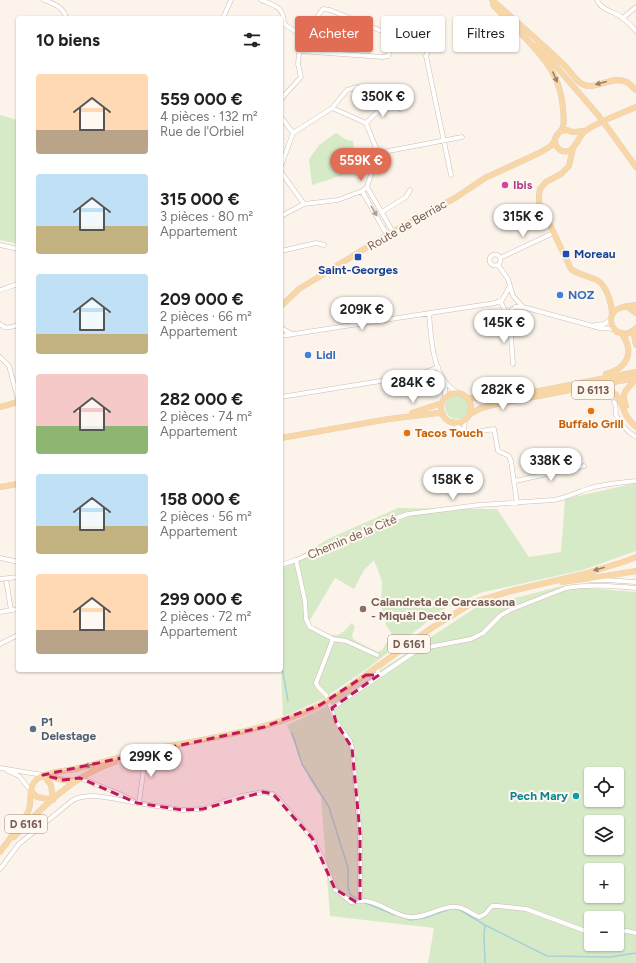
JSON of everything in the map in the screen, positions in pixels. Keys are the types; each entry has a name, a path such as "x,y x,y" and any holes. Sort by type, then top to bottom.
{"main road":[{"path":"488,0 565,65 582,84 592,86 611,81 623,80 636,90"},
{"path":"493,3 549,58 598,115 636,167"},
{"path":"493,3 552,69 560,88 564,123 555,140 556,144 570,162"},
{"path":"535,39 585,94 598,115"},
{"path":"561,131 585,131 636,107"},
{"path":"626,112 636,111"},
{"path":"562,386 604,375 621,368 626,362 628,353 628,344 622,334 614,329 611,324 612,310 603,285 598,281 576,273 571,269 539,202 540,189 546,182 561,174 570,166 573,148 577,140 585,131"},
{"path":"572,132 575,134 577,140"},
{"name":"Route de Berriac","path":"283,304 299,289 387,235 455,198 485,178 539,153 551,146 555,140"},
{"path":"561,150 568,151 573,148"},
{"name":"Route de Berriac","path":"539,153 561,150"},
{"path":"609,299 621,307"},
{"path":"611,317 616,310 621,307 636,305"},
{"path":"628,307 636,313"},
{"path":"622,334 636,329"},
{"path":"636,329 634,335 636,345"},
{"name":"D 6113","path":"468,398 494,398 636,372"},
{"name":"D 6113","path":"470,414 482,408 501,402 636,378"},
{"name":"D 6113","path":"636,378 627,387 624,394 624,401 629,414 636,421"},
{"name":"D 6113","path":"532,397 609,390 617,396 627,417 636,427"},
{"path":"389,419 423,410 443,401 450,394 458,393 468,398 471,405 470,414 465,420 453,422 443,414 441,407 443,401"},
{"path":"0,407 16,403"},
{"path":"283,438 389,419 433,413 443,414"},
{"path":"0,487 16,484"},
{"name":"D 6161","path":"1,851 37,813 66,788 110,763 155,749 245,732 299,715 339,694 433,627 474,602 602,569 636,557"},
{"name":"D 6161","path":"534,586 612,576 636,571"},
{"path":"1,851 28,812 31,801 31,791 35,781 42,775 79,768 155,749"},
{"path":"42,775 63,780 78,780"},
{"path":"31,791 37,797 53,800 51,785 42,775"}],"street":[{"path":"44,0 56,4 62,9 65,16"},
{"path":"224,16 231,0"},
{"path":"261,0 279,7 284,16 283,20"},
{"path":"597,0 598,3 608,10 623,18 636,31"},
{"path":"623,18 636,7"},
{"path":"317,16 323,10 330,10 345,16"},
{"path":"283,25 295,31"},
{"path":"324,52 383,57 388,56 389,53 384,32 373,28"},
{"path":"283,97 301,77 298,67 300,52"},
{"path":"428,52 426,56 451,175"},
{"path":"283,160 293,133 332,108 347,90 357,87"},
{"path":"366,123 391,99 400,109"},
{"path":"283,215 304,204 338,200 362,191 367,187 378,153 366,123 332,108"},
{"path":"283,120 293,133"},
{"path":"378,153 462,137"},
{"path":"283,175 304,204"},
{"path":"367,187 393,232"},
{"path":"382,212 406,197 410,190"},
{"path":"362,191 387,235"},
{"path":"498,264 500,258 553,233"},
{"path":"283,251 316,243 324,245"},
{"path":"0,245 16,248"},
{"path":"498,264 492,264 490,260 492,255 500,258"},
{"path":"498,264 508,278 515,298 523,307"},
{"path":"0,290 16,285"},
{"path":"283,336 429,312 495,304 502,302 510,286"},
{"path":"506,295 515,298"},
{"path":"513,364 510,322 515,298"},
{"path":"502,302 510,322"},
{"path":"505,309 523,307 593,326 614,329"},
{"path":"429,312 431,350 445,382 450,388 458,393"},
{"path":"593,326 604,324 611,317"},
{"path":"0,324 3,327 8,328 16,326"},
{"path":"283,330 292,334"},
{"path":"0,357 9,366 16,391"},
{"path":"283,397 418,375 438,367"},
{"path":"443,401 445,382"},
{"path":"614,402 616,404 617,416 626,430 636,438"},
{"path":"464,432 465,420"},
{"path":"453,422 464,432 468,433 494,429 498,451 510,457 515,481 517,503"},
{"path":"515,481 584,466"},
{"name":"Chemin de la Cité","path":"283,564 408,514 479,505 560,499 588,489 605,485 636,482"},
{"path":"0,558 16,562"},
{"path":"296,560 305,601 306,619 310,627 333,639 346,641 377,655"},
{"path":"0,579 16,577"},
{"path":"6,578 11,610"},
{"path":"569,581 605,580 636,582"},
{"path":"332,708 413,653 429,647 466,640 483,633 494,621 510,610 566,588 608,586 636,588"},
{"path":"0,612 16,609"},
{"path":"0,644 16,636"},
{"path":"333,639 316,683 326,695 336,722 350,741 352,748 360,833 360,901"},
{"path":"379,666 377,669 379,675"},
{"path":"366,675 379,675"},
{"path":"138,803 146,752"},
{"path":"1,769 42,775"},
{"path":"1,769 19,776 31,791"},
{"path":"78,780 120,794 138,803"},
{"path":"0,869 19,844 73,800 81,796 92,796 182,810 203,809 241,796 263,792 273,794 279,799 312,838 322,857 335,890 351,902 367,901 392,912 416,917 428,915 448,907 456,906 463,908 479,917 485,914 492,906 526,909 584,930"},
{"path":"624,931 636,933"}],"highlighted area":[{"path":"366,675 379,675 332,708 336,722 352,748 360,833 360,901 356,902 335,889 312,838 273,794 263,792 203,809 182,810 137,803 80,778 63,780 43,775 264,727 320,705"}],"green space":[{"path":"0,115 16,119 16,244 0,240"},
{"path":"336,133 347,140 353,141 353,163 346,174 312,185 309,159 319,145"},
{"path":"457,395 465,399 469,407 465,415 457,419 449,415 445,407 449,399"},
{"path":"636,483 636,551 583,570 480,593 442,610 371,666 323,699 283,717 281,672 283,672 283,564 293,560 328,539 398,508 497,509 529,557 561,552 565,499","holes":["374,560 382,581 381,604 386,625 392,634 382,650 378,652 354,640 352,636 355,626 351,623 346,629 337,635 328,634 311,625 310,620 335,578 354,589 364,570"]},
{"path":"562,586 636,592 636,963 428,963 434,928 330,916 321,797 310,780 287,725 321,709 475,608"}],"waterway":[{"path":"283,672 288,701"},
{"path":"292,733 302,764 329,807 348,868 348,887 350,894 358,900"},
{"path":"363,902 395,915"},
{"path":"403,917 410,920 424,918 453,908 460,910 485,925 547,956 610,957 636,953"},
{"path":"485,925 485,963"}],"place":[{"name":"Ibis","path":"505,185"},
{"name":"Moreau","path":"566,254"},
{"name":"Saint-Georges","path":"358,257"},
{"name":"NOZ","path":"560,295"},
{"name":"Lidl","path":"308,355"},
{"name":"Buffalo Grill","path":"591,411"},
{"name":"Tacos Touch","path":"407,433"},
{"name":"Calandreta de Carcassona - Miquèl Decòr","path":"363,609"},
{"name":"P1 Delestage","path":"33,729"},
{"name":"Pech Mary","path":"576,796"}]}
